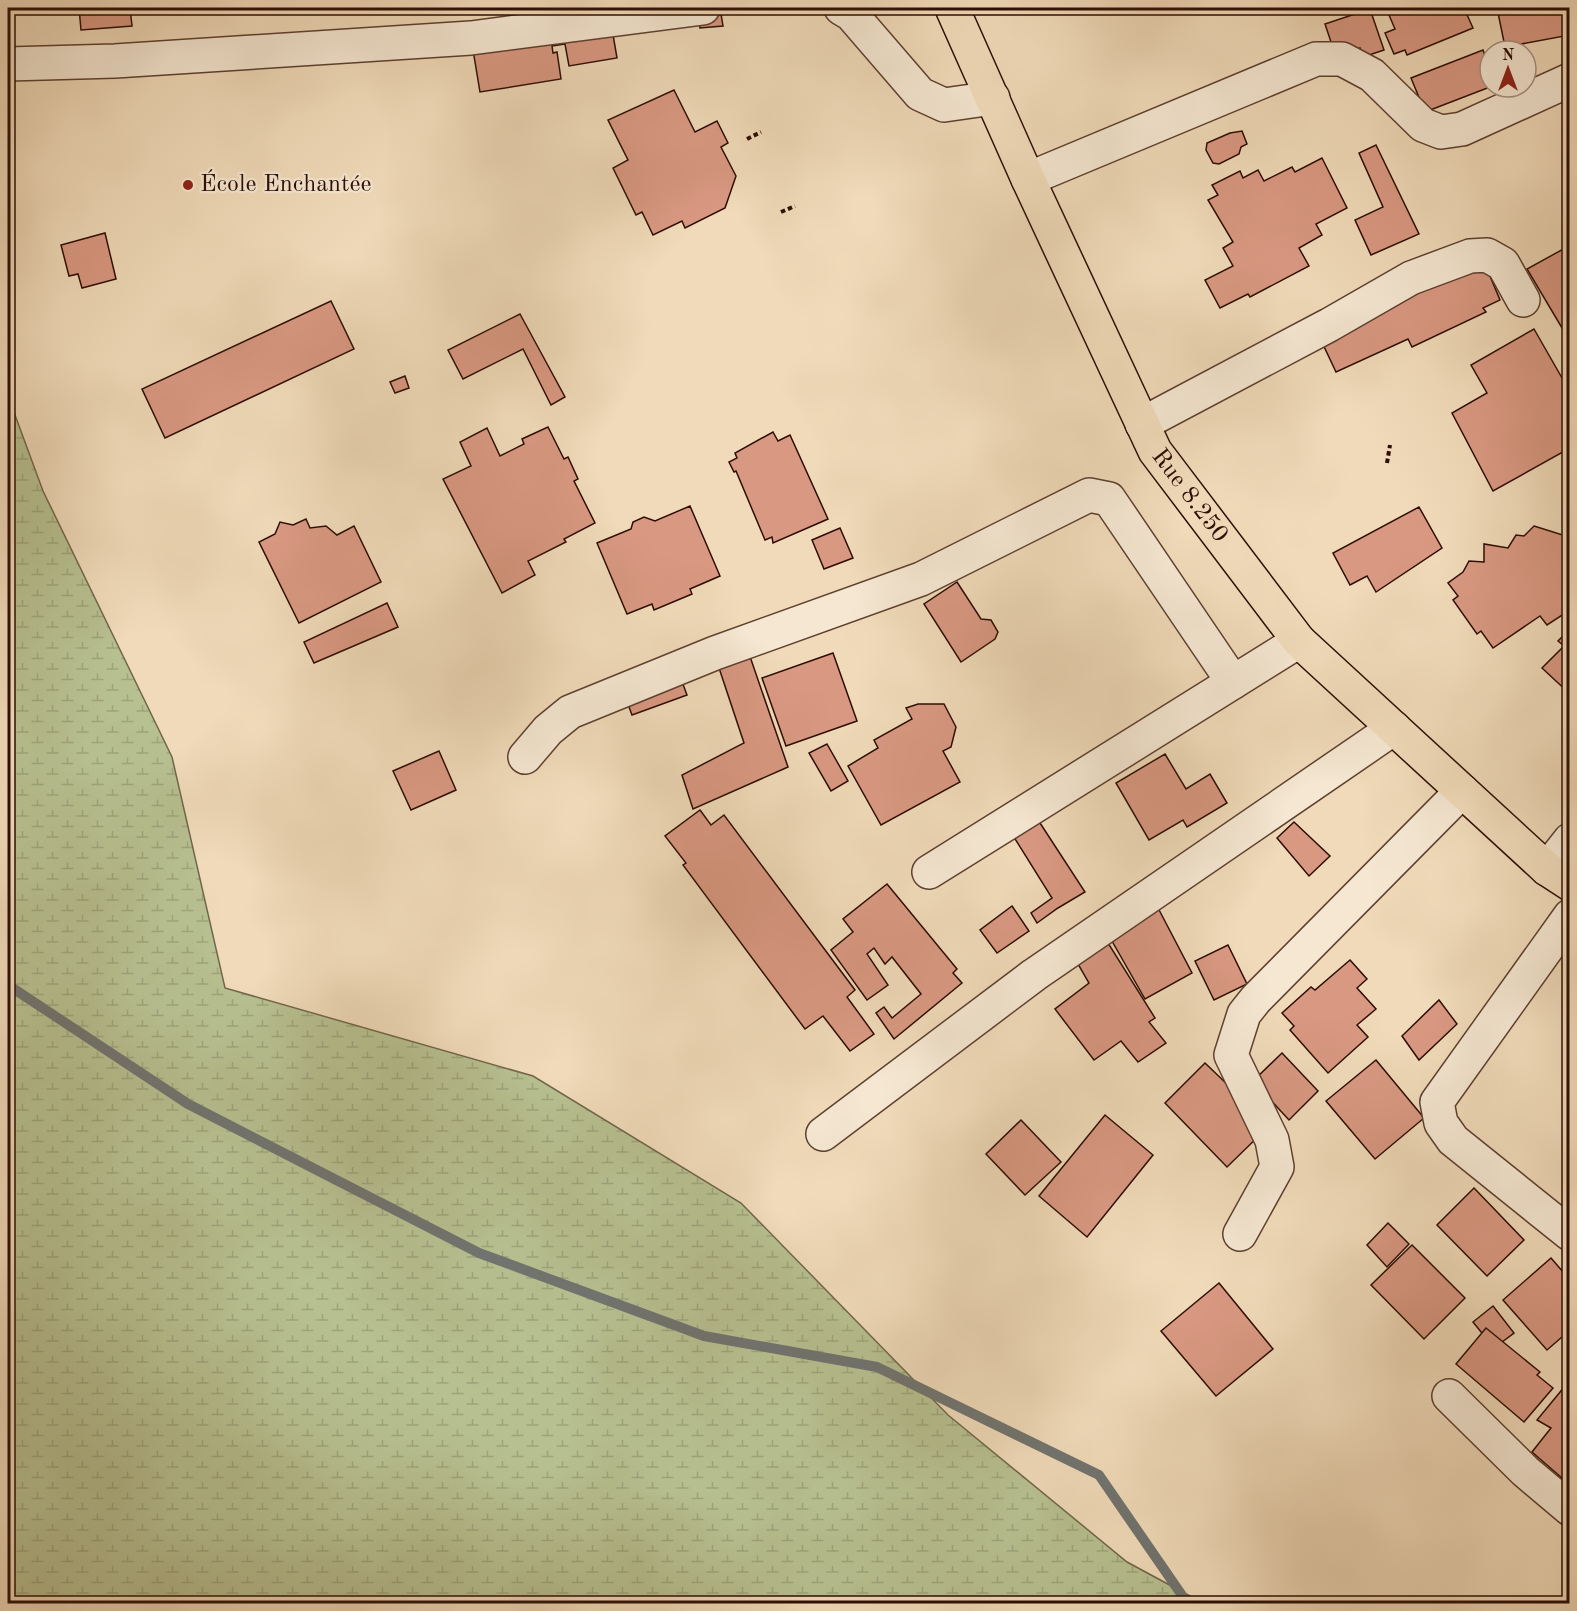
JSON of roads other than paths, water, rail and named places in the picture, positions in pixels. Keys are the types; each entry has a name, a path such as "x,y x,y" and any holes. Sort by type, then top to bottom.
{"highway":[{"name":"Rue 8.250","path":"952,8 1028,179 1155,451 1299,641 1558,876"}],"street":[{"path":"8,64 115,60 471,38 703,8"},
{"path":"841,8 851,14 921,94 944,105 993,98"},
{"path":"1028,179 1316,59 1342,59 1372,75 1423,125 1441,132 1462,129 1569,80"},
{"path":"1142,424 1329,325 1411,278 1470,256 1487,255 1503,264 1523,300"},
{"path":"525,757 548,730 570,712 715,653 921,579 1089,495 1109,499 1233,682"},
{"path":"929,872 1299,641"},
{"path":"823,1134 1034,975 1394,728"},
{"path":"1240,1234 1277,1167 1272,1140 1231,1055 1244,1014 1256,999 1462,791"},
{"path":"1558,876 1569,840"},
{"path":"1569,916 1437,1102 1441,1123 1453,1140 1569,1234"},
{"path":"1449,1396 1526,1472 1569,1509"}],"waterway":[{"path":"8,985 188,1104 479,1253 704,1336 877,1367 1099,1475 1188,1604"}],"place":[{"name":"École Enchantée","path":"188,185"}]}
